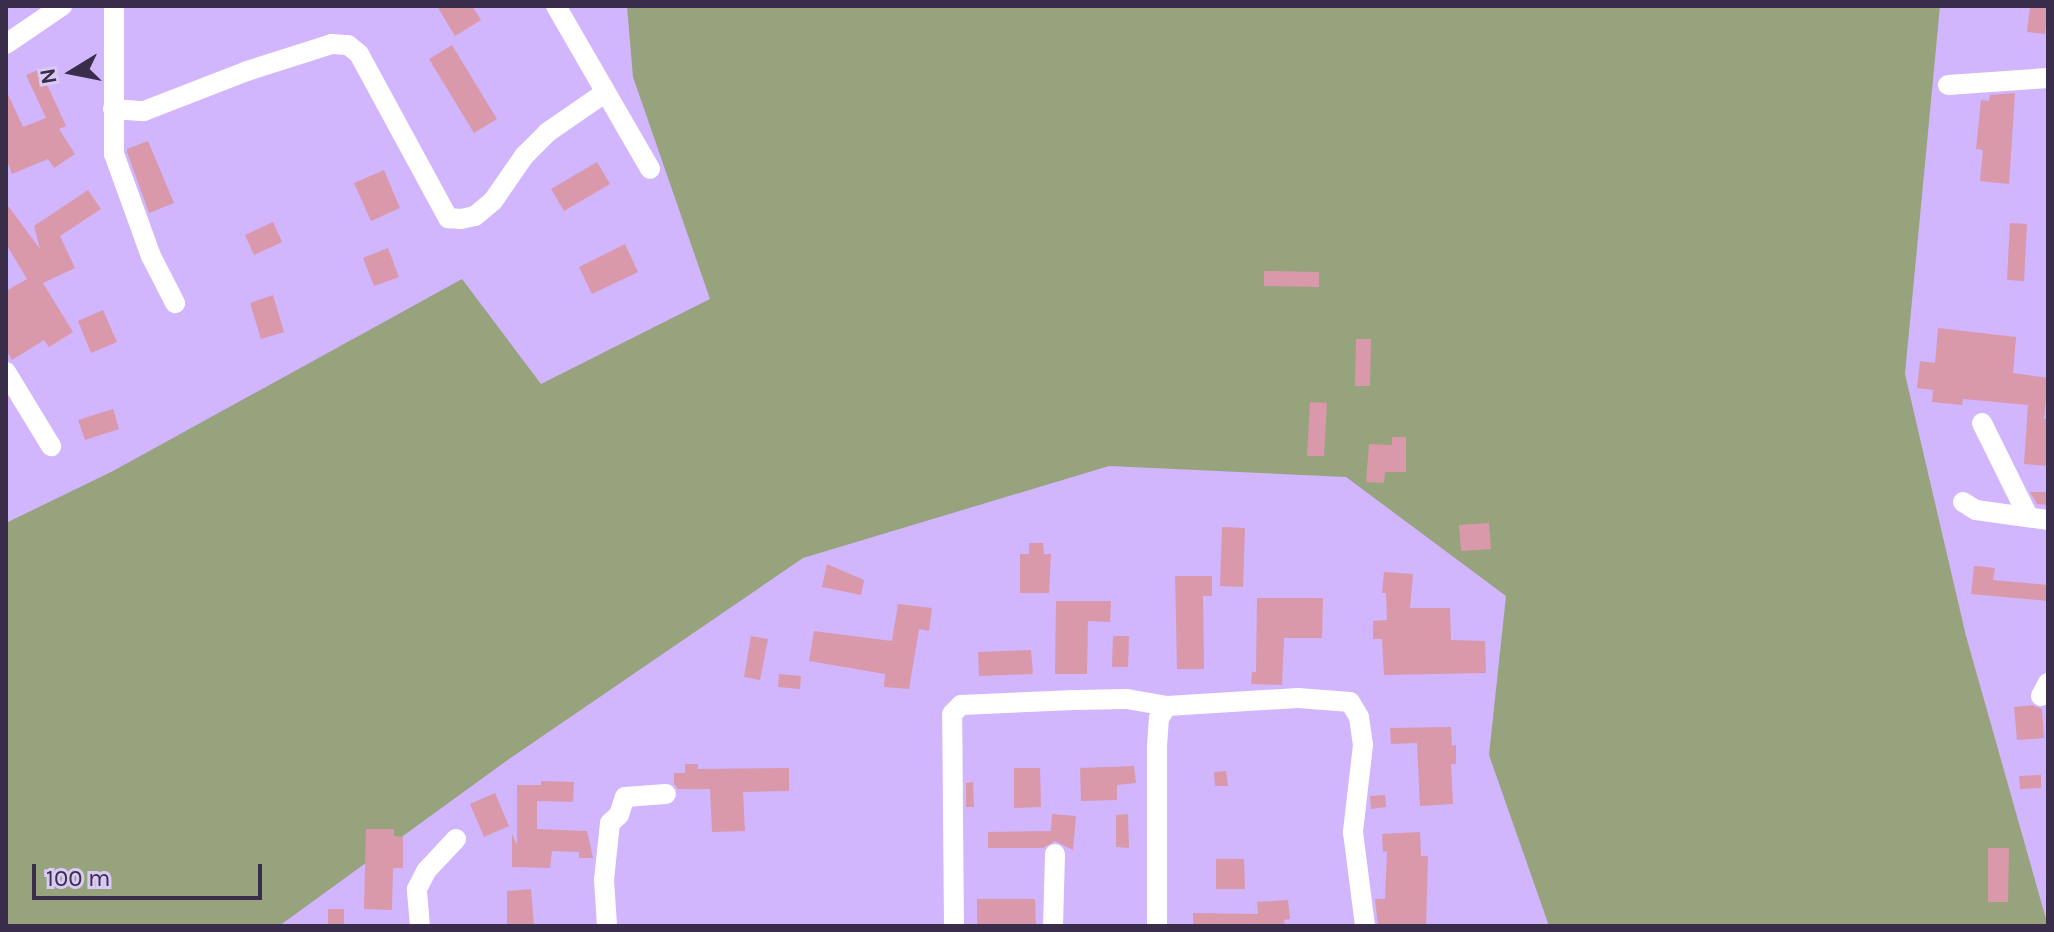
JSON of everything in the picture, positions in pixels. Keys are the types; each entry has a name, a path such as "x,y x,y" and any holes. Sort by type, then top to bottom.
{"street":[{"path":"6,44 62,6"},
{"path":"114,6 114,154 151,256 175,303"},
{"path":"556,6 650,169"},
{"path":"113,109 144,111 247,71 332,44 348,45 359,54 448,218 461,219 475,216 493,201 524,156 548,132 606,92"},
{"path":"1948,85 2048,78"},
{"path":"6,372 51,446"},
{"path":"1982,423 2038,518"},
{"path":"1963,502 1976,510 2038,518"},
{"path":"954,926 952,714 961,705 1127,699 1167,706 1298,698 1350,702 1359,717 1363,745 1353,832 1365,926"},
{"path":"1157,926 1157,746 1159,718 1167,706"},
{"path":"607,926 604,880 610,823 619,815 625,797 666,794"},
{"path":"420,926 417,889 426,871 456,839"},
{"path":"1053,926 1055,854"}],"green space":[{"path":"627,6 1940,6 1905,374 1966,636 2048,926 1549,926 1489,755 1506,596 1346,477 1109,466 803,558 509,759 279,926 6,926 6,523 113,471 462,279 541,384 710,299 633,77"}],"building":[{"path":"437,6 472,6 481,20 455,36"},
{"path":"2030,6 2048,6 2045,34 2027,32"},
{"path":"452,45 497,119 474,133 429,59"},
{"path":"40,69 66,126 59,129 75,154 54,168 48,159 12,174 6,158 6,90 23,127 46,118 26,75"},
{"path":"2015,93 2009,184 1980,181 1983,150 1976,149 1981,100 1989,101 1990,95"},
{"path":"148,141 174,203 149,213 127,152 127,149"},
{"path":"597,162 610,184 564,211 551,189"},
{"path":"384,170 400,208 371,221 354,183"},
{"path":"88,190 101,209 60,236 75,268 43,283 73,332 49,347 44,340 12,360 6,350 6,291 27,279 6,244 6,203 40,249 34,226"},
{"path":"273,222 282,242 254,255 245,235"},
{"path":"2010,223 2027,224 2024,281 2007,280"},
{"path":"625,244 638,272 592,294 579,267"},
{"path":"388,248 399,277 374,286 363,258"},
{"path":"1264,271 1319,272 1319,287 1264,286"},
{"path":"273,295 284,332 261,339 250,303"},
{"path":"103,310 117,342 91,353 78,321"},
{"path":"1938,328 2016,337 2013,373 2048,378 2044,419 2048,419 2048,466 2024,464 2028,405 1963,399 1962,405 1932,402 1933,390 1917,388 1920,361 1935,363"},
{"path":"1356,339 1371,339 1370,386 1355,386"},
{"path":"1310,402 1327,403 1324,456 1307,456"},
{"path":"113,409 119,429 85,440 78,420"},
{"path":"1392,437 1406,437 1406,472 1385,472 1384,483 1366,482 1369,444 1392,445"},
{"path":"2030,492 2047,492 2047,505 2037,504"},
{"path":"1489,523 1491,549 1461,551 1459,525"},
{"path":"1222,527 1245,528 1243,587 1220,586"},
{"path":"1029,543 1043,543 1044,554 1051,554 1049,593 1020,593 1020,554 1029,554"},
{"path":"827,564 864,580 861,595 822,587"},
{"path":"1974,566 1995,568 1993,580 2048,585 2048,601 1971,594"},
{"path":"1384,572 1413,574 1410,608 1450,608 1451,640 1485,641 1486,673 1384,675 1382,639 1373,639 1373,621 1387,620 1386,593 1382,593"},
{"path":"1175,576 1212,576 1212,596 1203,596 1204,669 1177,669"},
{"path":"1257,598 1323,598 1322,638 1284,638 1282,685 1251,684 1252,672 1256,672"},
{"path":"1056,601 1111,601 1110,622 1088,621 1087,674 1055,674"},
{"path":"898,604 932,608 929,631 919,629 909,689 884,687 885,674 809,661 814,631 892,641"},
{"path":"751,636 768,639 760,680 744,677"},
{"path":"1113,636 1129,636 1128,667 1112,667"},
{"path":"1031,650 1033,674 979,676 978,652"},
{"path":"779,674 801,676 800,689 778,687"},
{"path":"2032,705 2042,709 2044,738 2017,740 2014,707"},
{"path":"1451,727 1452,746 1456,745 1456,764 1451,764 1453,804 1420,806 1417,743 1391,744 1390,728"},
{"path":"685,764 698,764 698,769 789,768 789,791 743,792 745,831 712,832 710,789 678,789 674,784 674,773 685,773"},
{"path":"1134,766 1136,783 1117,785 1117,800 1081,801 1080,768"},
{"path":"1014,768 1040,768 1041,807 1014,808"},
{"path":"1226,771 1228,786 1215,786 1214,772"},
{"path":"2041,775 2041,788 2020,789 2019,776"},
{"path":"541,781 574,782 573,802 537,801 537,829 587,831 593,858 579,858 579,852 552,851 550,868 512,867 512,834 517,845 517,785 541,785"},
{"path":"973,782 974,807 966,807 966,783"},
{"path":"495,793 509,826 484,837 470,804"},
{"path":"1385,795 1386,807 1371,809 1370,796"},
{"path":"1052,814 1076,816 1073,850 1055,841 1043,848 988,848 988,832 1051,831"},
{"path":"1128,814 1129,848 1116,847 1116,815"},
{"path":"366,829 394,829 394,836 403,837 403,868 393,868 392,910 364,909"},
{"path":"1420,832 1421,856 1428,856 1426,926 1378,926 1375,899 1385,899 1387,851 1383,852 1382,834"},
{"path":"1988,848 2009,848 2008,902 1988,902"},
{"path":"1216,859 1244,859 1245,889 1216,889"},
{"path":"531,889 534,926 507,926 507,891"},
{"path":"977,899 1035,899 1036,926 977,926"},
{"path":"1288,900 1290,919 1284,920 1285,926 1193,926 1193,913 1258,914 1257,902"},
{"path":"328,909 344,909 344,926 328,926"}]}
